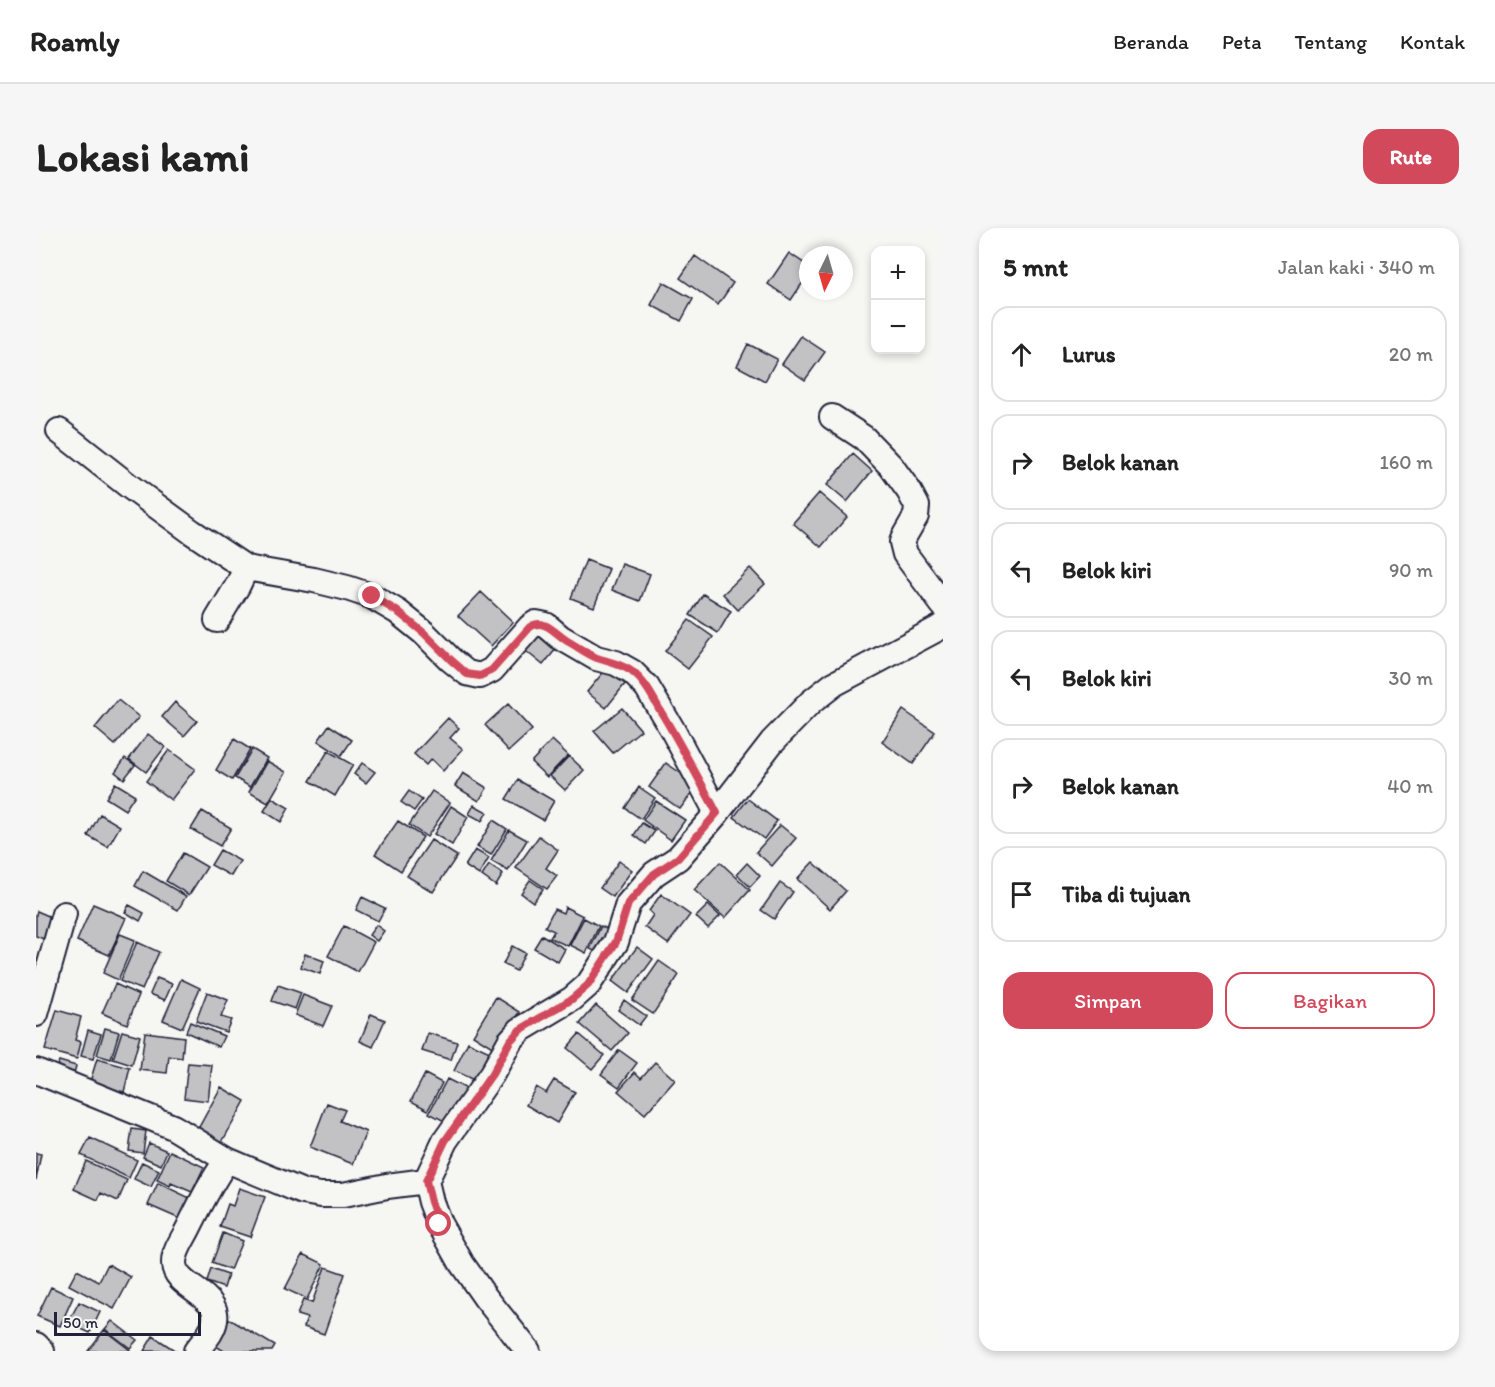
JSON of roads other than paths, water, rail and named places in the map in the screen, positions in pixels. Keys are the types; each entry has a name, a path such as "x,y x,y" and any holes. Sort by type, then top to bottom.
{"street":[{"path":"832,417 864,438 891,466 909,491 916,506 916,516 904,535 902,542 905,554 943,605"},
{"path":"59,431 129,486 246,568 314,580 372,596 398,612 467,674 480,676 492,670 536,623 546,625 560,637 596,658 616,663 633,672 647,687 717,813"},
{"path":"217,620 246,568"},
{"path":"528,1351 485,1297 462,1264 439,1224 426,1181 445,1141 492,1074 510,1041 520,1030 572,999 588,985 616,942 628,904 654,874 678,858 717,813 772,742 811,702 834,684 943,626"},
{"path":"36,1014 64,914"},
{"path":"36,1071 173,1127 227,1160 303,1192 321,1196 343,1195 426,1181"},
{"path":"196,1351 211,1331 215,1319 214,1309 207,1298 177,1275 174,1262 213,1179 227,1160"},
{"path":"36,1345 42,1351"}]}
